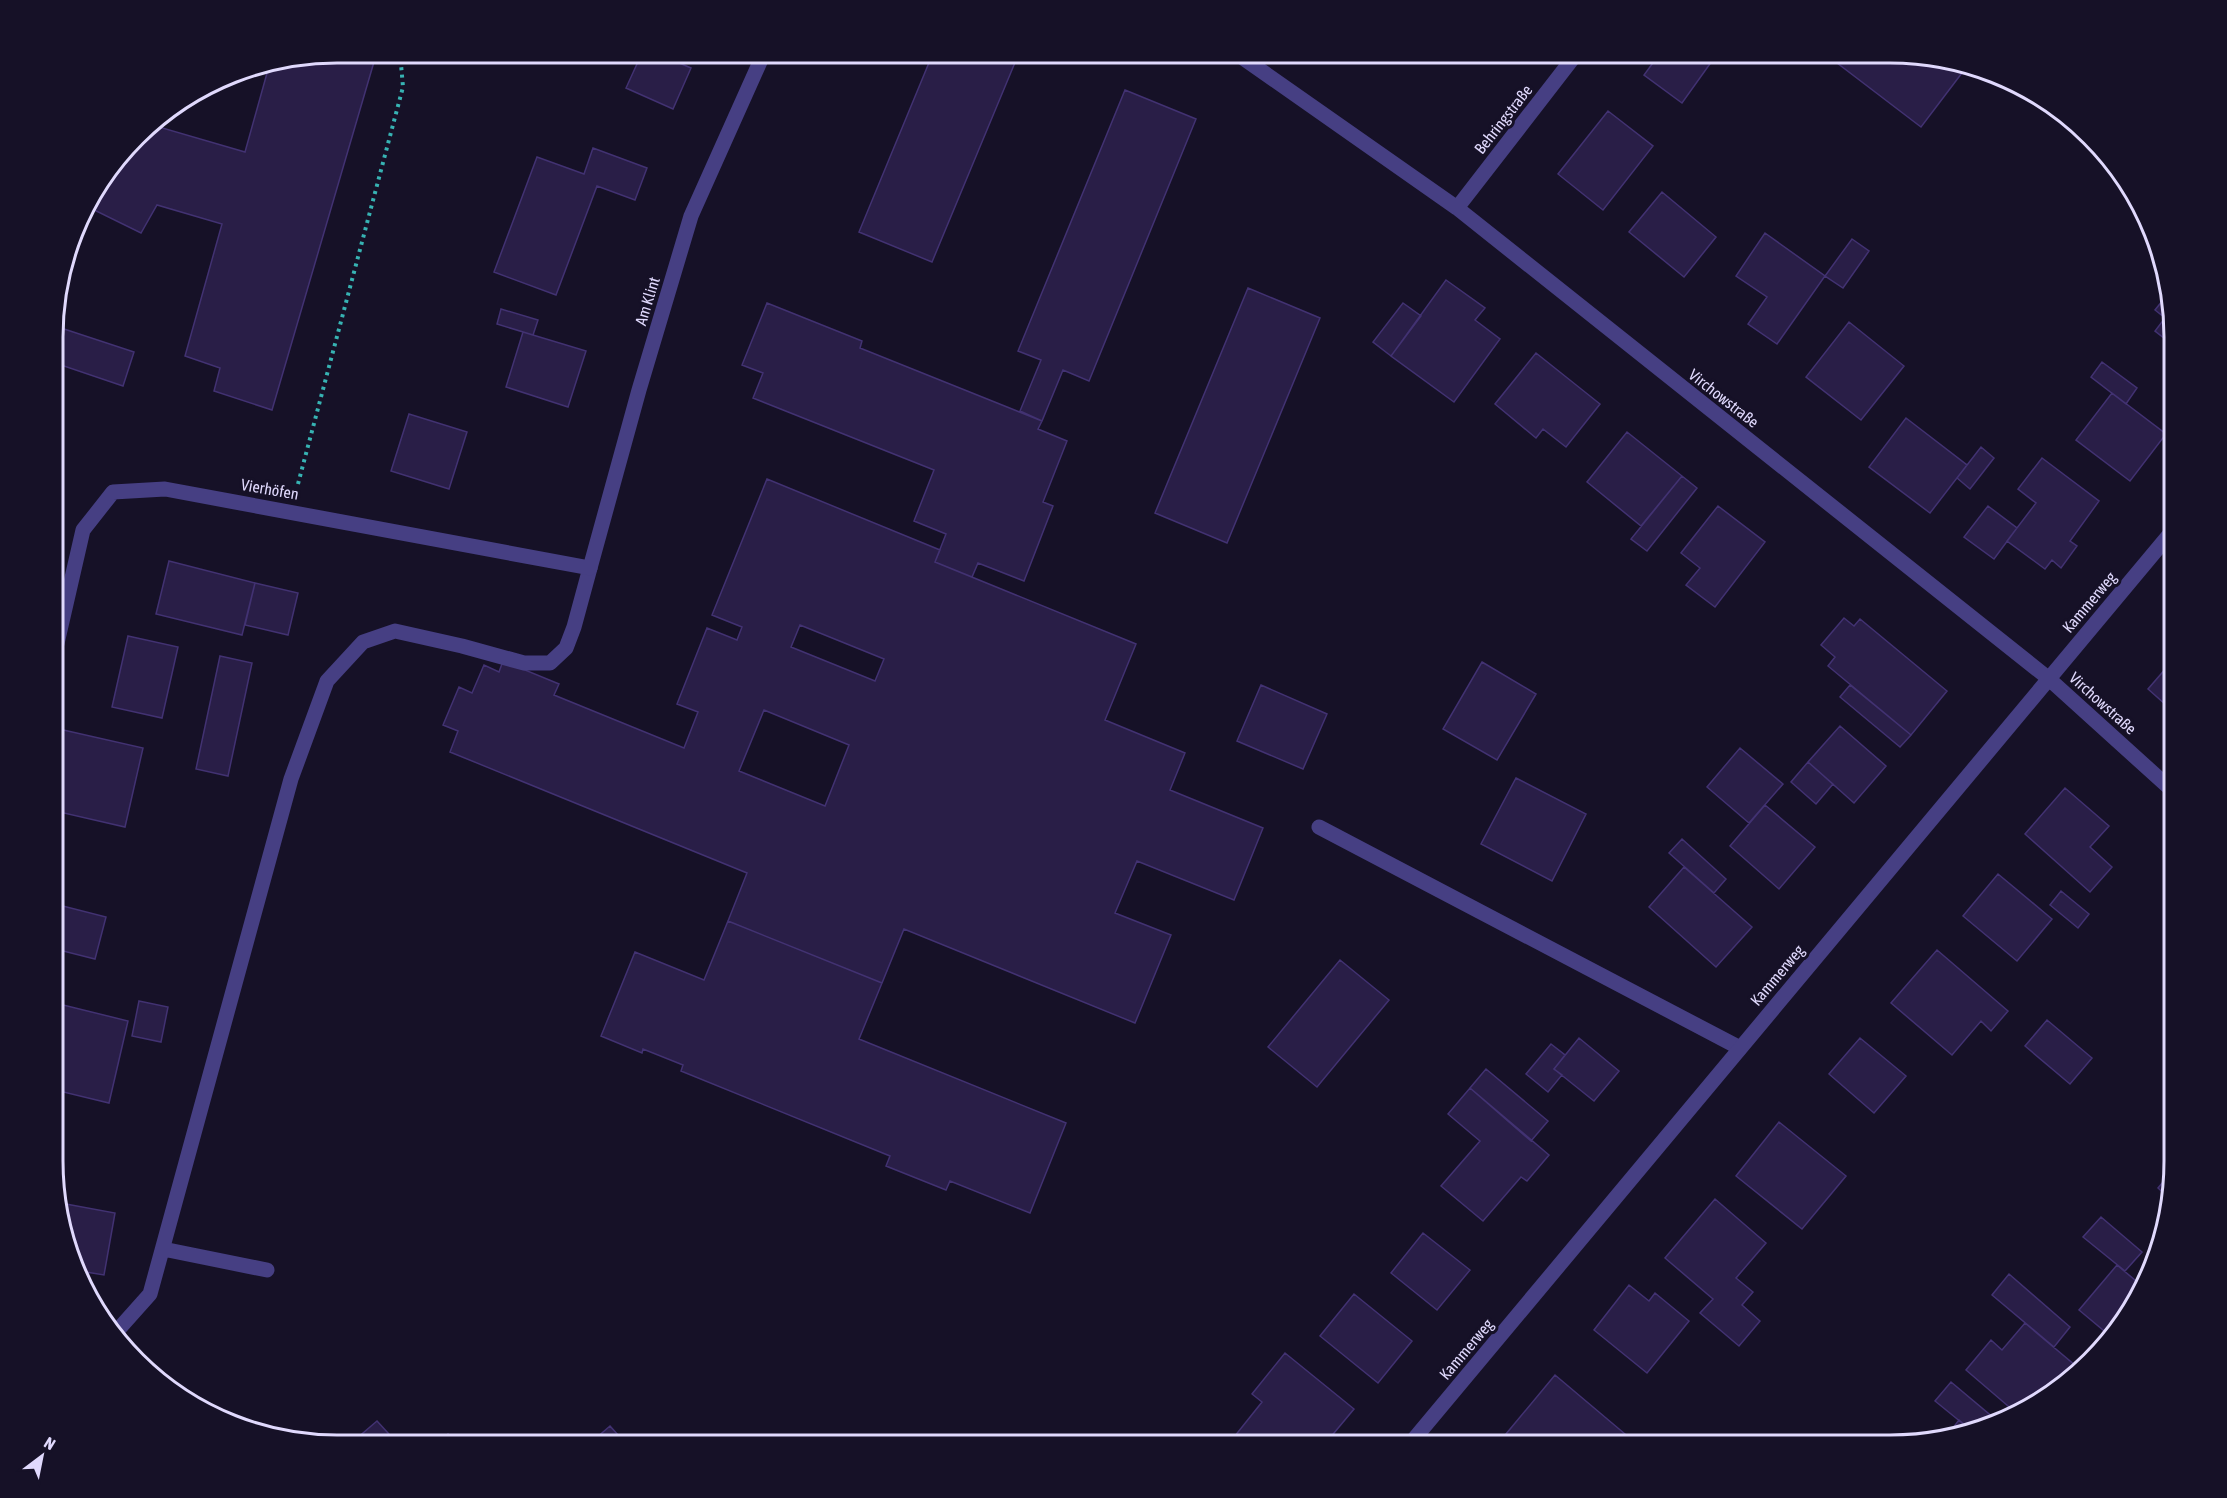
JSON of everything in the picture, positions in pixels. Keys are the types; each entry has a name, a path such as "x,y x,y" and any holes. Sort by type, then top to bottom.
{"street":[{"name":"Am Klint","path":"120,1328 150,1294 291,779 327,681 363,642 395,631 524,663 550,663 566,648 574,627 642,379 691,216 759,63"},
{"name":"Virchowstraße","path":"1252,63 1457,208 2048,678 2164,783"},
{"name":"Behringstraße","path":"1457,208 1569,63"},
{"name":"Vierhöfen","path":"63,617 83,530 113,492 165,489 590,568"},
{"name":"Kammerweg","path":"1417,1435 2164,541"},
{"path":"1319,827 1740,1048"},
{"path":"163,1249 267,1270"}],"path":[{"path":"291,511 403,87 401,63"}],"building":[{"path":"374,63 272,410 214,391 220,368 185,356 222,224 157,205 141,233 94,210 109,185 131,156 161,127 245,152 267,72 302,65"},
{"path":"637,63 679,63 691,68 673,109 626,88"},
{"path":"929,63 1015,63 932,262 859,232"},
{"path":"1653,63 1711,63 1682,103 1644,75"},
{"path":"1837,63 1925,65 1962,72 1921,127"},
{"path":"1125,90 1196,119 1089,381 1063,370 1042,421 1020,411 1041,360 1018,351"},
{"path":"1608,111 1653,146 1603,210 1558,174"},
{"path":"593,148 647,168 635,200 597,186 556,295 494,272 537,157 584,174"},
{"path":"1662,192 1716,237 1684,277 1629,232"},
{"path":"1765,233 1825,276 1777,344 1748,324 1767,297 1736,276"},
{"path":"1852,239 1869,251 1843,288 1825,276"},
{"path":"1446,280 1485,308 1475,320 1500,339 1454,402 1391,356"},
{"path":"1248,288 1320,318 1227,543 1155,513"},
{"path":"2162,301 2163,316 2155,310"},
{"path":"767,303 862,341 860,348 1042,421 1038,429 1067,441 1043,502 1053,506 1024,581 978,563 972,577 935,562 946,534 914,521 934,470 753,398 763,373 742,365"},
{"path":"1403,303 1421,316 1391,356 1373,342"},
{"path":"501,309 538,320 533,335 497,324"},
{"path":"2163,320 2164,338 2155,331"},
{"path":"1849,322 1904,366 1861,420 1806,377"},
{"path":"63,329 134,352 123,386 63,366"},
{"path":"523,332 586,351 568,407 506,387"},
{"path":"1536,353 1600,404 1566,447 1543,429 1536,438 1495,404"},
{"path":"2102,362 2137,388 2126,404 2091,377"},
{"path":"2112,393 2164,432 2164,437 2130,481 2076,440"},
{"path":"409,414 467,432 449,489 391,471"},
{"path":"1906,418 1967,465 1930,513 1869,467"},
{"path":"1627,432 1682,476 1641,526 1587,482"},
{"path":"1981,447 1994,458 1970,489 1957,478"},
{"path":"2042,458 2099,501 2070,541 2077,546 2061,568 2052,560 2045,569 2007,541 2036,503 2018,489"},
{"path":"1682,476 1697,488 1647,551 1631,539"},
{"path":"767,479 940,550 935,562 1136,644 1105,720 1185,753 1170,790 1263,828 1234,900 1137,861 1115,913 1171,935 1135,1023 904,929 882,983 728,921 747,873 450,752 458,731 443,725 459,687 472,693 484,665 499,672 503,661 559,684 554,695 684,748 698,712 677,704 707,628 737,640 742,627 712,615","holes":["800,625 884,659 875,681 791,647","764,710 849,745 825,806 739,771"]},
{"path":"1718,506 1765,542 1715,607 1686,585 1700,568 1681,553"},
{"path":"1988,506 2017,528 1994,559 1964,537"},
{"path":"169,561 255,583 242,635 156,614"},
{"path":"255,583 298,593 288,635 245,625"},
{"path":"1844,618 1854,626 1860,619 1947,691 1911,735 1828,666 1835,657 1821,645"},
{"path":"128,636 178,647 162,718 112,707"},
{"path":"220,656 252,663 228,776 196,769"},
{"path":"1482,662 1536,694 1497,760 1443,729"},
{"path":"2164,671 2164,703 2148,689"},
{"path":"1261,685 1327,714 1303,769 1237,741"},
{"path":"1850,685 1911,735 1900,747 1840,697"},
{"path":"1840,726 1886,766 1854,803 1808,762"},
{"path":"63,730 143,748 125,827 63,813"},
{"path":"1740,748 1783,784 1749,823 1707,787"},
{"path":"1808,762 1833,784 1816,804 1791,782"},
{"path":"1516,778 1586,814 1552,881 1481,844"},
{"path":"2065,788 2109,826 2090,847 2112,867 2090,892 2025,834"},
{"path":"1765,805 1815,847 1779,889 1730,846"},
{"path":"1682,839 1726,879 1714,893 1669,853"},
{"path":"1684,867 1752,927 1716,967 1649,907"},
{"path":"1998,874 2052,919 2017,961 1963,916"},
{"path":"2061,891 2089,914 2078,928 2050,905"},
{"path":"63,906 106,917 95,959 63,951"},
{"path":"728,921 882,983 859,1039 1066,1123 1030,1213 950,1181 946,1190 886,1166 890,1156 681,1071 683,1065 643,1049 642,1053 601,1036 635,952 704,980"},
{"path":"1937,950 2008,1011 1991,1031 1981,1021 1952,1055 1891,1003"},
{"path":"1340,960 1389,1000 1317,1087 1268,1047"},
{"path":"139,1001 168,1007 161,1042 132,1036"},
{"path":"63,1005 128,1021 109,1103 63,1092"},
{"path":"2047,1020 2092,1058 2070,1084 2025,1046"},
{"path":"1579,1038 1619,1071 1594,1101 1554,1069"},
{"path":"1860,1038 1906,1076 1874,1113 1829,1074"},
{"path":"1551,1044 1565,1055 1554,1069 1562,1075 1548,1092 1526,1074"},
{"path":"1486,1069 1548,1121 1531,1141 1470,1088"},
{"path":"1470,1088 1549,1155 1527,1181 1521,1177 1483,1221 1441,1186 1480,1141 1448,1114"},
{"path":"1779,1122 1846,1176 1802,1229 1736,1176"},
{"path":"1715,1199 1766,1243 1736,1278 1753,1292 1742,1305 1760,1321 1739,1346 1700,1313 1713,1299 1665,1258"},
{"path":"66,1204 115,1213 104,1275 87,1272 72,1232"},
{"path":"2101,1217 2142,1252 2125,1271 2083,1237"},
{"path":"1423,1233 1470,1270 1437,1310 1391,1273"},
{"path":"2117,1265 2136,1281 2104,1331 2079,1310"},
{"path":"2009,1274 2070,1327 2054,1347 1992,1295"},
{"path":"1629,1285 1649,1301 1655,1293 1689,1321 1647,1373 1594,1330"},
{"path":"1354,1294 1412,1341 1378,1383 1320,1336"},
{"path":"2025,1323 2074,1364 2042,1389 2010,1408 1966,1370 1991,1340 2002,1350"},
{"path":"1285,1353 1354,1409 1332,1435 1236,1435 1262,1402 1252,1394"},
{"path":"1555,1375 1625,1434 1507,1435"},
{"path":"1951,1382 1991,1415 1964,1425 1935,1401"},
{"path":"1959,1420 1964,1425 1961,1426 1953,1428"},
{"path":"377,1421 390,1435 361,1435"},
{"path":"610,1426 618,1435 600,1435"}]}
